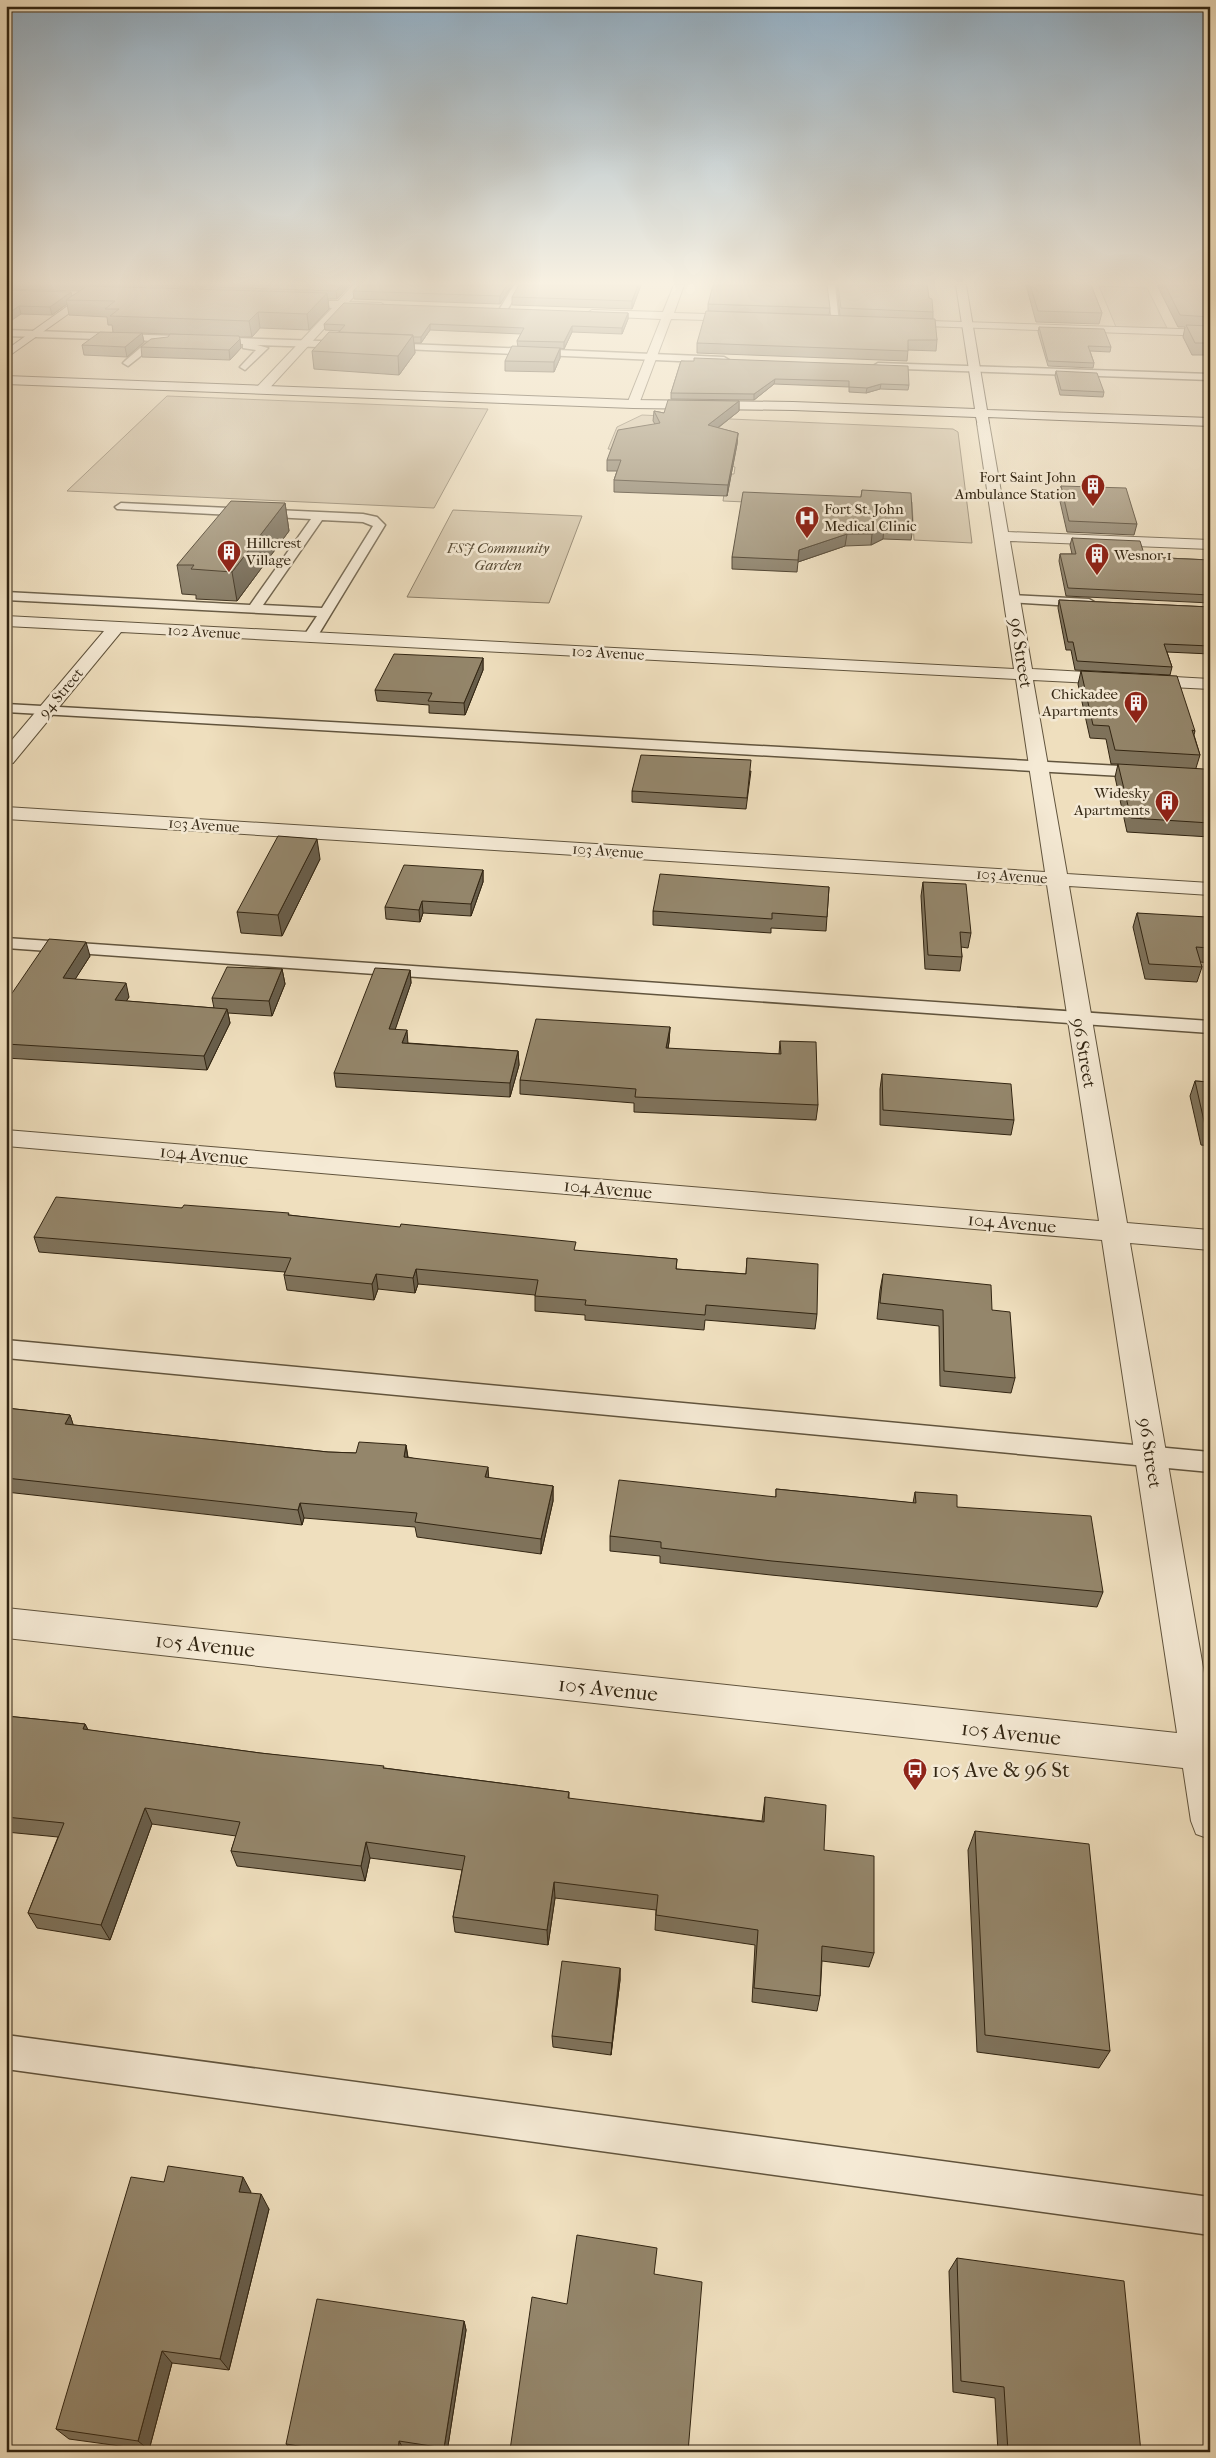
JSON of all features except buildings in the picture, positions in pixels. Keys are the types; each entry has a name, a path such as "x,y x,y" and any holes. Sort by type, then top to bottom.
{"street":[{"path":"519,400 633,404 696,411 1210,422"},
{"path":"633,404 635,400"},
{"name":"96 Street","path":"978,400 1025,675 1078,1018 1151,1457 1204,1754 1210,1821"},
{"path":"981,418 1210,432"},
{"path":"1000,536 1210,545"},
{"name":"102 Avenue","path":"6,621 1210,684"},
{"name":"94 Street","path":"6,759 116,627"},
{"name":"103 Avenue","path":"6,812 1210,889"},
{"name":"104 Avenue","path":"6,1138 1210,1240"},
{"name":"105 Avenue","path":"6,1623 1204,1754"}],"lane":[{"path":"121,507 373,520 378,525 310,637"},
{"path":"254,609 319,516"},
{"path":"6,596 326,612"},
{"path":"1012,599 1101,604"},
{"path":"6,708 1210,776"},
{"path":"6,943 1210,1027"},
{"path":"6,1349 1210,1462"},
{"path":"6,2052 1210,2216"}],"green space":[{"path":"163,400 259,400 488,409 434,508 67,491"},
{"path":"642,415 953,429 958,432 972,543 914,540 912,502 858,507 723,501 727,474 734,474 735,467 640,451 608,449 617,427"},
{"name":"FSJ Community Garden","path":"453,510 582,516 549,603 407,597"}],"place":[{"name":"Fort Saint John Ambulance Station","path":"1093,507"},
{"name":"Fort St. John Medical Clinic","path":"807,539"},
{"name":"Hillcrest Village","path":"229,573"},
{"name":"Wesnor 1","path":"1097,576"},
{"name":"Chickadee Apartments","path":"1136,724"},
{"name":"Widesky Apartments","path":"1167,823"},
{"name":"105 Ave & 96 St","path":"915,1791"}]}
